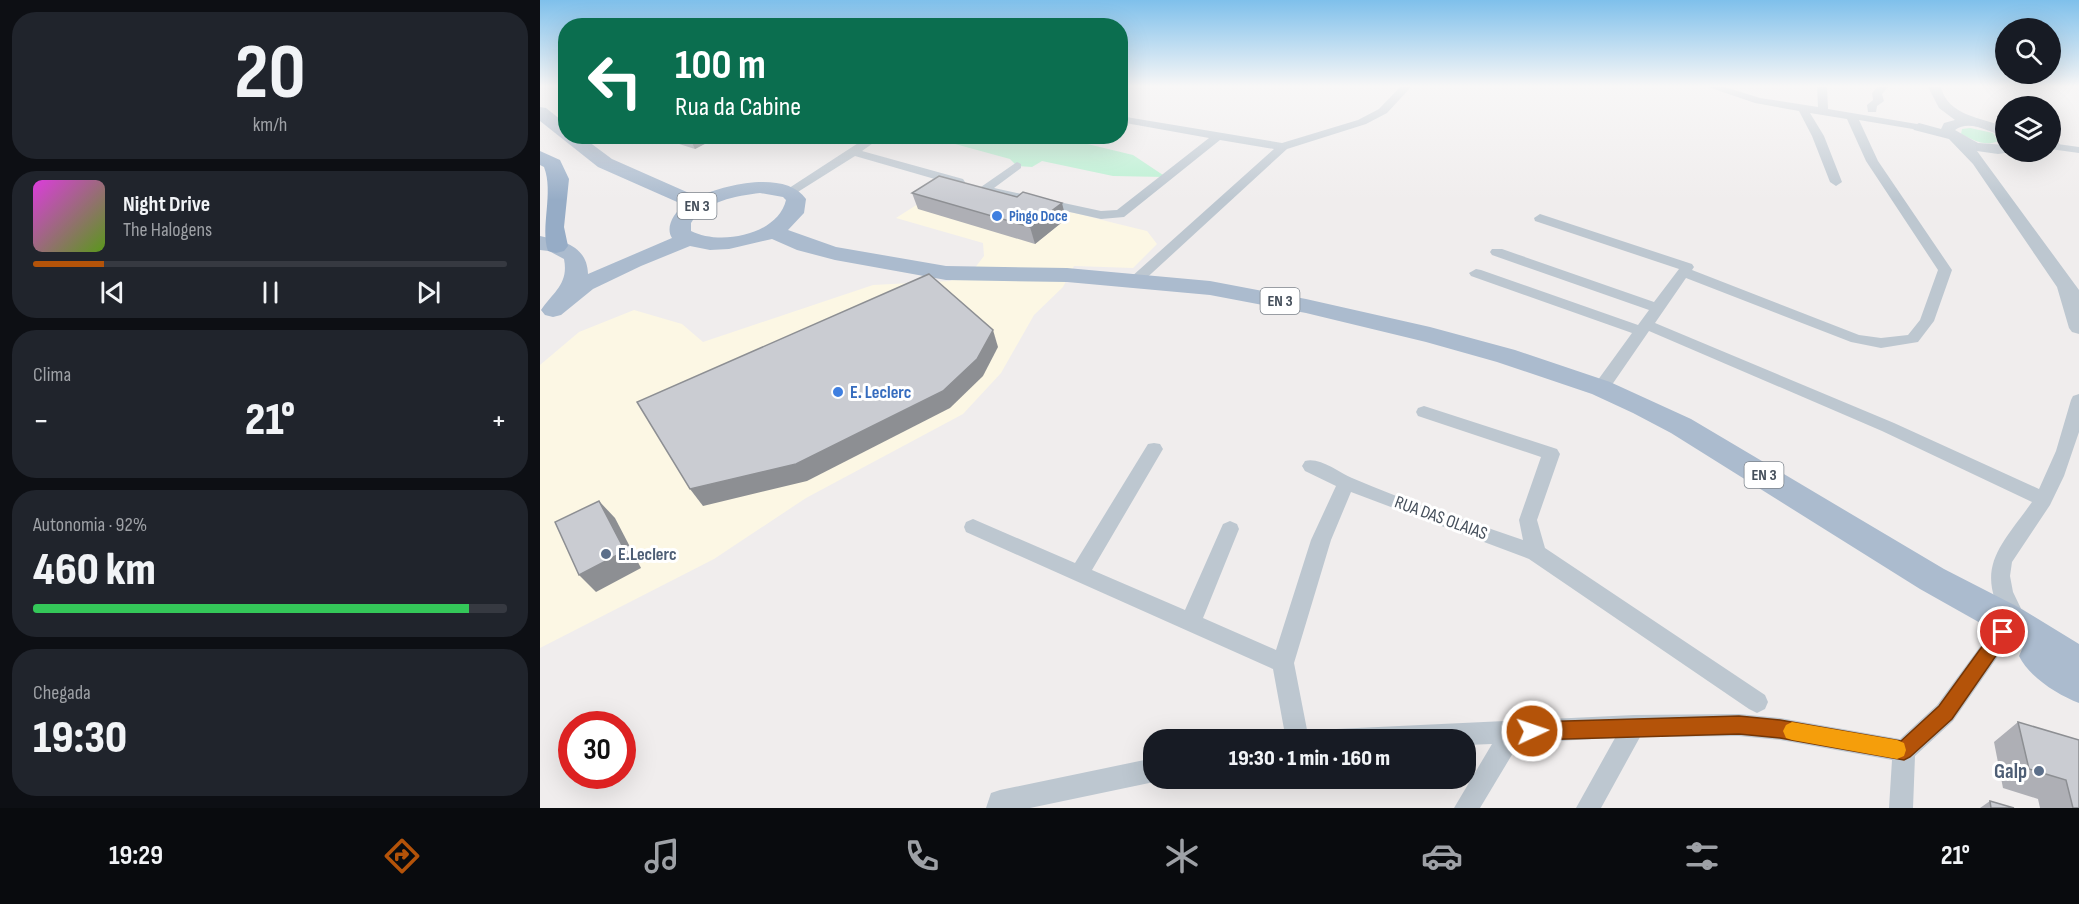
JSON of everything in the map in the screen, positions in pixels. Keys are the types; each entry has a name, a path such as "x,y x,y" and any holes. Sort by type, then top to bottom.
{"highway":[{"path":"540,157 552,164 559,178 553,227 557,248"}],"main road":[{"name":"EN 3","path":"579,144 605,163 700,205"},
{"name":"EN 3","path":"768,188 789,192 796,198 797,207 791,217 771,231 741,241 701,244 684,237 679,226 683,218 700,205 740,190 768,188"},
{"name":"EN 3","path":"771,231 805,245 835,253 946,273 1067,275 1210,288 1306,306 1430,335 1506,356 1601,388 1643,406 1691,431 2017,633 2079,663"},
{"path":"557,248 597,256 634,250 684,237"},
{"path":"547,314 585,284 684,237"},
{"path":"547,314 572,289 579,271 557,248"},
{"name":"EN 3","path":"2017,633 2079,686"}],"street":[{"path":"1153,125 1283,147"},
{"path":"1135,281 1283,147 1353,125"},
{"path":"1812,125 1836,182"},
{"path":"1683,272 1856,339 1881,343 1913,339 1927,321 1945,270 1872,161 1856,125"},
{"path":"1904,125 1954,132 1995,147"},
{"path":"1951,125 1954,132 1978,161 2072,294 2079,328"},
{"path":"1954,132 1969,125"},
{"path":"1979,125 1995,130"},
{"path":"854,152 984,189 1101,215 1120,214 1218,136"},
{"path":"789,192 866,144"},
{"path":"2061,147 2079,150"},
{"path":"1978,161 1984,153 1995,150"},
{"path":"984,189 1017,166"},
{"path":"1540,218 1687,267 1601,388"},
{"path":"1497,252 1656,308"},
{"path":"1476,273 1643,328 1888,427 2043,499"},
{"path":"1901,808 1904,751 1945,713 2017,633 2003,596 2001,563 2043,499 2070,437 2079,399"},
{"path":"1424,412 1551,454 1528,520 1536,553"},
{"path":"1079,574 1136,474 1154,449"},
{"name":"RUA DAS OLAIAS","path":"1311,466 1346,483 1536,553 1757,702"},
{"path":"1296,729 1283,663 1321,540 1346,483"},
{"path":"973,527 1283,663"},
{"path":"1190,623 1230,529"},
{"path":"1476,734 1634,726 1739,725 1780,729 1904,751"},
{"path":"1588,808 1634,726"},
{"path":"1466,808 1512,732"},
{"path":"999,805 1143,772"}],"shaded area":[{"path":"943,188 995,200 1075,213 1147,231 1157,244 1133,268 1074,266 1063,287 1034,315 1001,373 963,414 806,498 714,559 540,648 540,365 579,332 634,310 682,324 703,342 873,285 950,281 974,269 984,256 983,243 896,218"}],"green space":[{"path":"1970,128 1993,133 1995,142 1984,143 1975,140 1961,134 1962,129"},
{"path":"955,144 1087,144 1133,155 1166,177 1113,176 1042,161 1032,167 1017,166 1010,159"}],"building":[{"path":"939,176 1017,197 1023,192 1062,203 1030,227 912,193"},
{"name":"E. Leclerc","path":"929,274 993,330 977,359 943,391 796,464 690,489 637,402"},
{"path":"599,501 625,551 579,575 555,522"},
{"path":"2018,722 2079,740 2079,808 2073,808 2066,780 2029,769"},
{"path":"1990,801 2014,808 1991,808"}],"slow traffic":[{"path":"1792,731 1897,750"}],"place":[{"name":"Pingo Doce","path":"997,216"},
{"name":"E. Leclerc","path":"838,392"},
{"name":"E.Leclerc","path":"606,554"},
{"name":"Galp","path":"2039,771"}],"route":[{"path":"1532,731 1634,726 1739,725 1780,729 1904,751 1945,713 2003,632"}]}
